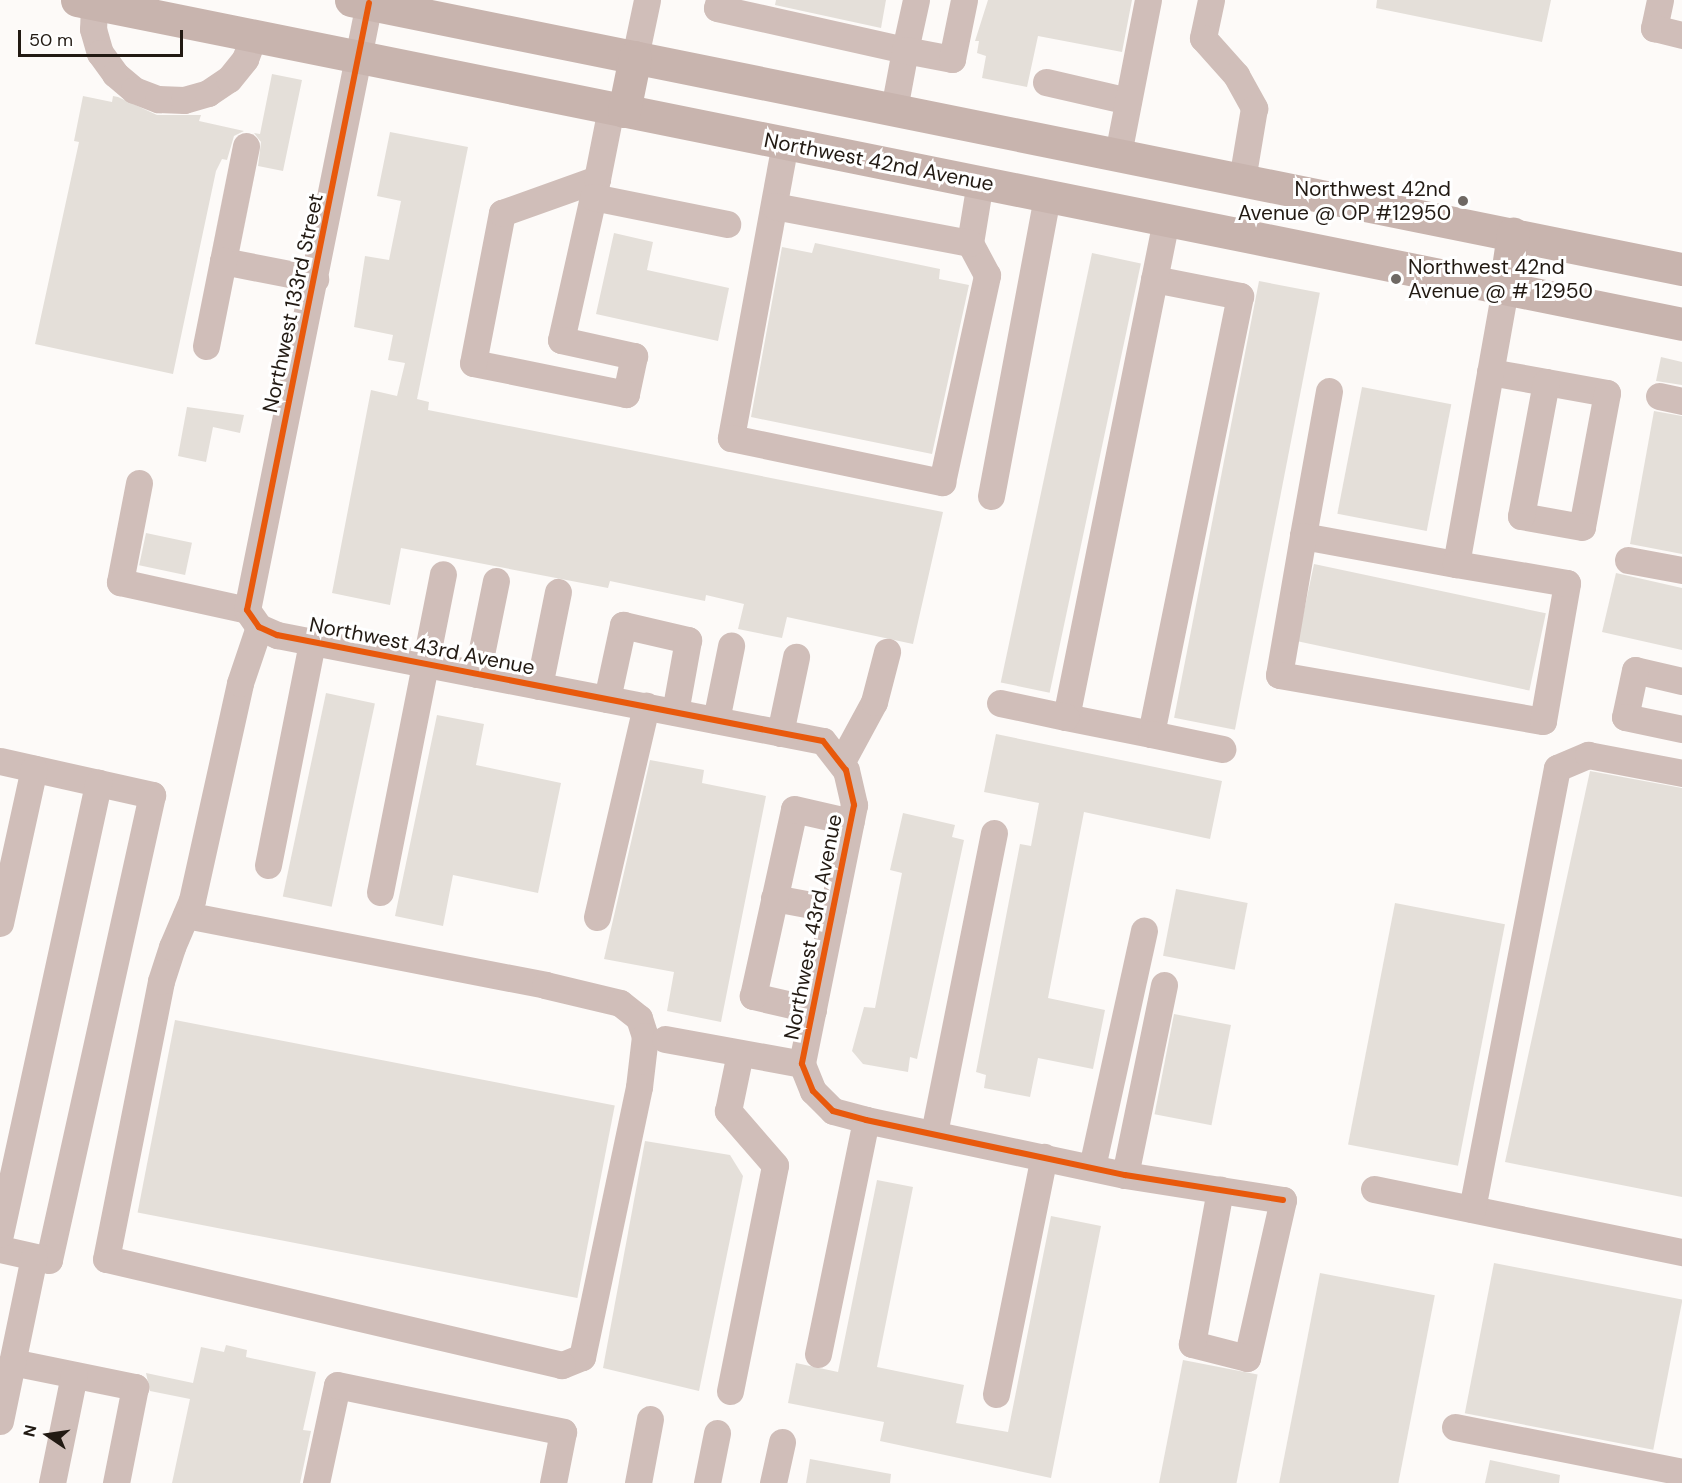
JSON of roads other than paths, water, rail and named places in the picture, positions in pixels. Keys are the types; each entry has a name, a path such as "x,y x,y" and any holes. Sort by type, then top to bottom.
{"main road":[{"name":"Northwest 42nd Avenue","path":"85,2 1682,324"},
{"path":"360,2 422,7 635,57 1682,268"},
{"path":"618,109 635,57"},
{"path":"1505,288 1513,234"}],"street":[{"path":"635,57 647,0"},
{"path":"718,0 717,8 952,59 964,0"},
{"path":"894,109 916,0"},
{"path":"1118,154 1148,0"},
{"path":"1211,0 1203,38 1236,75 1254,108 1242,180"},
{"path":"1660,0 1654,28 1682,35"},
{"path":"85,2 100,53 110,67 134,90 158,99 184,100 222,84 245,59 254,35"},
{"name":"Northwest 133rd Street","path":"186,915 546,985 620,1003 639,1018 645,1036 639,1087 582,1357 562,1365 106,1259 161,981 186,915 253,619 315,279 360,57 360,2"},
{"path":"1046,82 1128,101"},
{"path":"618,109 595,188 561,340 634,356 626,394 473,363 502,213 595,188 727,224"},
{"path":"785,143 731,438 942,482 987,275 970,243 980,182"},
{"path":"206,346 246,146"},
{"path":"991,496 1047,196"},
{"path":"774,206 970,243"},
{"path":"1066,717 1166,220"},
{"path":"223,261 315,279"},
{"path":"1151,734 1240,296 1154,279"},
{"path":"1456,564 1505,288"},
{"path":"1490,372 1546,381 1607,393 1582,527 1521,516 1546,381"},
{"path":"1303,536 1568,583 1544,721 1279,675 1303,536 1329,391"},
{"name":"Northwest 43rd Avenue","path":"139,483 120,582 253,619 312,642 823,741 841,763 854,805 802,1064 813,1091 833,1111 867,1120 1125,1175 1220,1190 1283,1200 1247,1358 1192,1344 1220,1190"},
{"path":"1628,560 1682,570"},
{"path":"380,892 443,574"},
{"path":"477,674 496,581"},
{"path":"539,686 558,592"},
{"path":"607,699 622,625 688,640 675,712"},
{"path":"268,865 312,642"},
{"path":"716,720 731,646"},
{"path":"841,763 874,702 887,652"},
{"path":"780,733 796,657"},
{"path":"1682,681 1635,670 1625,717 1682,729"},
{"path":"1000,702 1222,749"},
{"path":"597,917 646,706"},
{"path":"1472,1209 1557,768 1587,754 1682,773"},
{"path":"0,761 152,795 49,1260 0,1249"},
{"path":"0,923 34,768"},
{"path":"0,1234 98,783"},
{"path":"813,1010 753,996 794,809 851,822"},
{"path":"934,1133 994,833"},
{"path":"774,897 833,909"},
{"path":"1092,1167 1144,931"},
{"path":"1125,1175 1164,986"},
{"path":"665,1039 802,1064"},
{"path":"730,1391 775,1165 728,1111 740,1053"},
{"path":"818,1354 867,1120"},
{"path":"996,1394 1044,1157"},
{"path":"1374,1189 1682,1252"},
{"path":"0,1421 34,1257"},
{"path":"12,1362 135,1387 116,1483"},
{"path":"52,1483 74,1375"},
{"path":"316,1483 337,1385 563,1432 553,1483"},
{"path":"638,1483 650,1419"},
{"path":"1455,1427 1682,1472"},
{"path":"707,1483 717,1433"},
{"path":"773,1483 782,1442"}],"place":[{"name":"Northwest 42nd Avenue @ OP #12950","path":"1463,201"},
{"name":"Northwest 42nd Avenue @ # 12950","path":"1396,279"}]}
